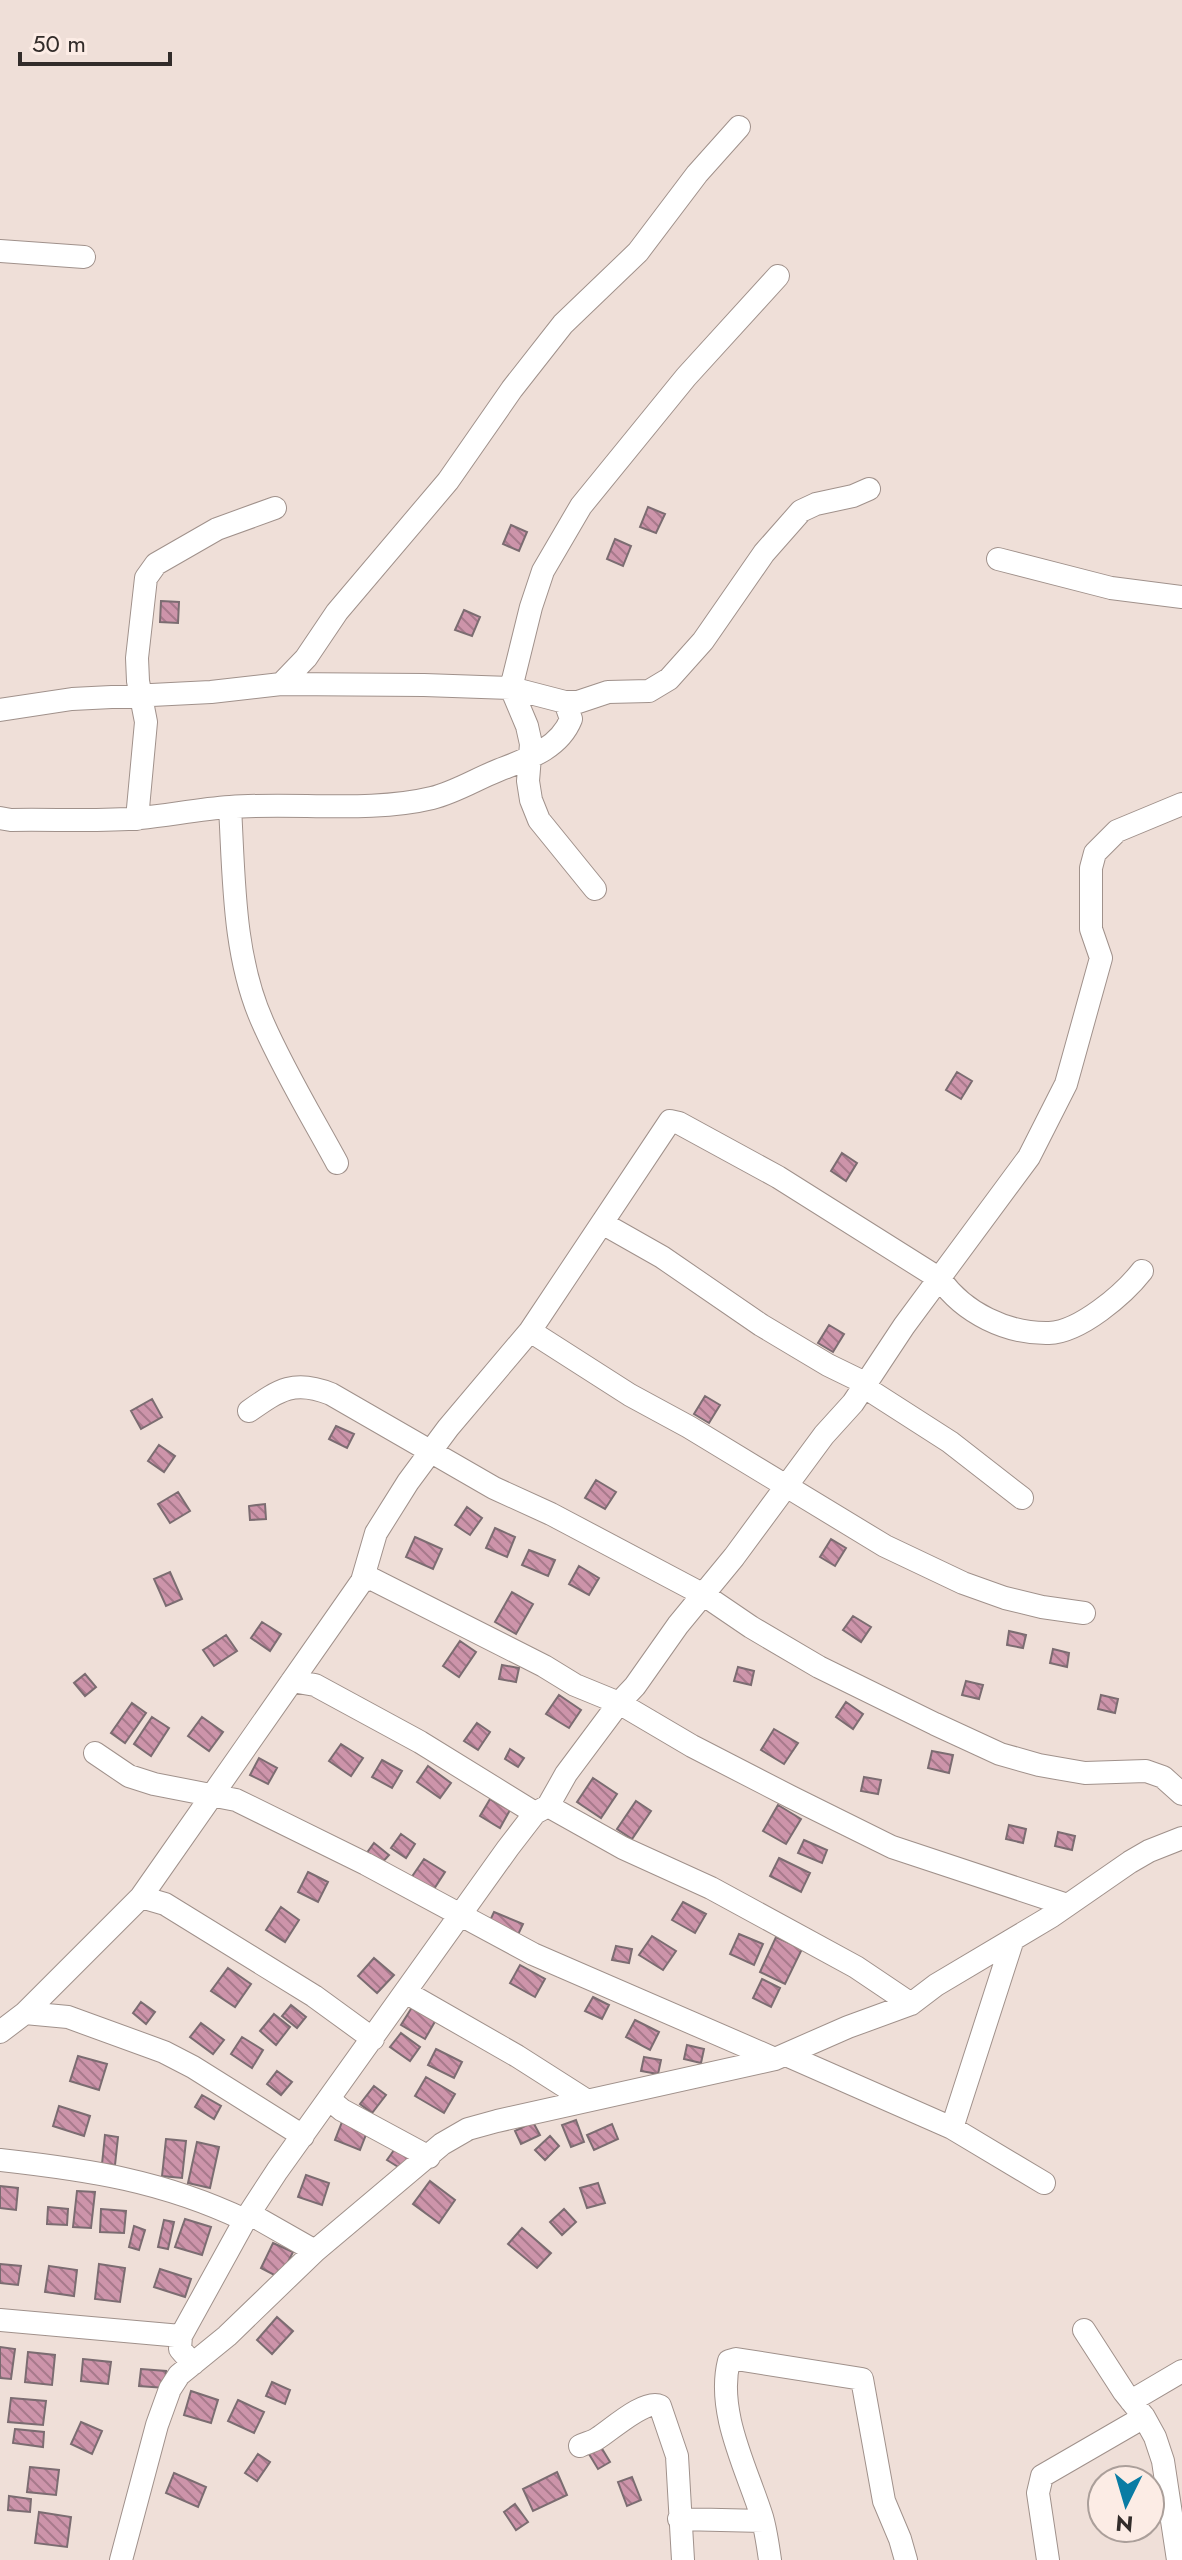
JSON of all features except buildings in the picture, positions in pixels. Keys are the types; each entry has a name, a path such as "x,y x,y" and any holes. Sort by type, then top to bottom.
{"street":[{"path":"281,684 306,658 337,612 448,481 512,389 563,324 638,252 697,174 739,127"},
{"path":"0,251 84,257"},
{"path":"595,889 539,820 528,781 531,744 511,688 543,571 581,506 686,377 778,276"},
{"path":"0,710 72,699 211,692 281,684 511,688 565,702 578,702 608,692 649,691 662,685 703,641 764,553 801,511 869,489"},
{"path":"137,819 146,722 138,681 138,634 146,578 156,564 217,529 275,508"},
{"path":"998,559 1111,588 1182,597"},
{"path":"0,818 137,819 230,807 346,805 429,799 530,759 566,732 571,719 565,702"},
{"path":"193,2364 180,2349 181,2336 247,2217 303,2136 458,1917 824,1435 853,1403 968,1236 1029,1157 1066,1084 1101,958 1091,929 1091,868 1095,853 1117,831 1182,804"},
{"path":"230,807 237,912 251,986 262,1021 337,1163"},
{"path":"0,2032 25,2013 141,1897 362,1581 376,1533 431,1450 530,1331 670,1121 778,1177 940,1279 953,1298 997,1323 1050,1333 1085,1319 1130,1286 1142,1271"},
{"path":"602,1223 662,1257 774,1333 865,1383 869,1390 950,1442 1022,1498"},
{"path":"530,1331 630,1395 689,1427 885,1546 963,1583 1042,1607 1084,1613"},
{"path":"249,1411 268,1397 292,1386 309,1386 331,1394 494,1488 551,1514 704,1595 819,1667 1000,1754 1085,1773 1146,1771 1163,1777 1182,1794"},
{"path":"362,1581 372,1579 544,1666 575,1685 619,1703 692,1746 892,1847 1067,1905"},
{"path":"292,1681 315,1685 542,1809 711,1888 856,1967 911,2004"},
{"path":"95,1753 129,1776 236,1800 366,1864 458,1917 569,1971 952,2128 1044,2183"},
{"path":"121,2560 144,2469 170,2389 179,2375 227,2336 315,2251 455,2135 468,2129 586,2100 780,2057 911,2004 936,1985 1012,1942 1149,1851 1182,1838"},
{"path":"141,1897 165,1904 314,1996 373,2039"},
{"path":"952,2128 1012,1942"},
{"path":"407,1993 586,2100"},
{"path":"25,2013 68,2017 164,2052 303,2136"},
{"path":"330,2100 342,2110 429,2157"},
{"path":"0,2160 122,2177 163,2187 247,2217 315,2251"},
{"path":"0,2320 181,2336"},
{"path":"1084,2330 1138,2409 1163,2461 1178,2560"},
{"path":"770,2560 763,2521 729,2415 727,2369 729,2361 736,2359 862,2379 884,2501 906,2560"},
{"path":"1048,2560 1038,2493 1042,2476 1138,2409 1182,2371"},
{"path":"580,2446 598,2438 646,2405 654,2403 660,2406 677,2456 683,2560"},
{"path":"679,2519 763,2521"}]}
